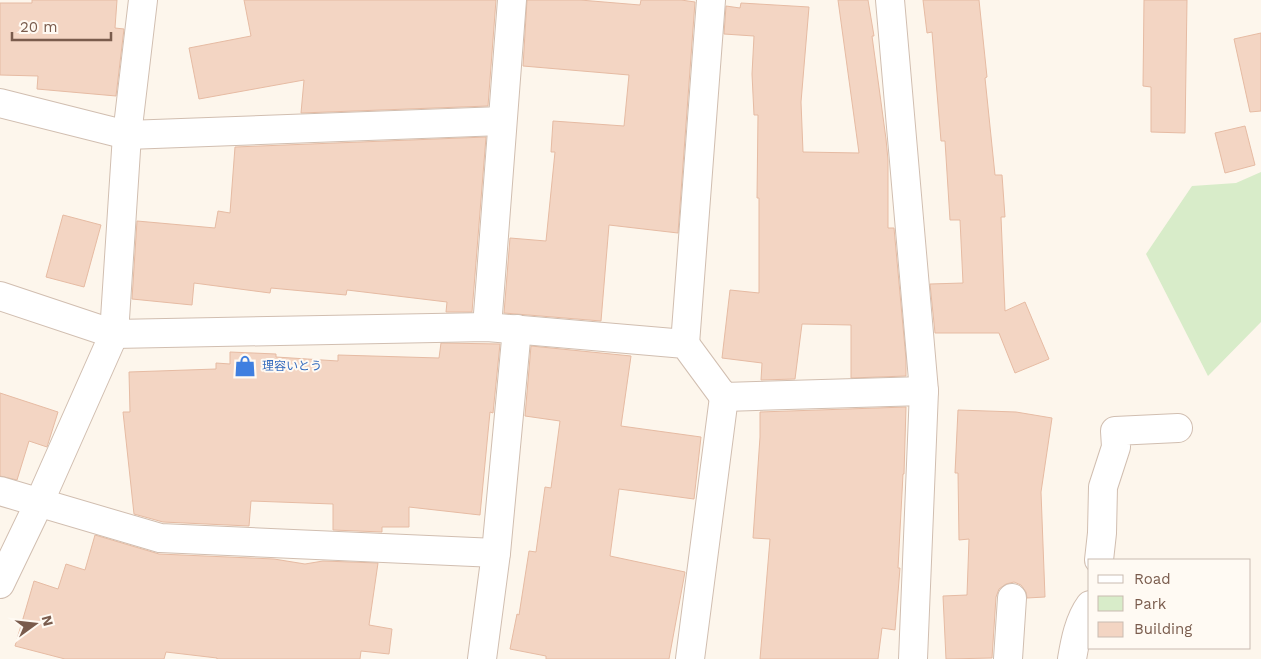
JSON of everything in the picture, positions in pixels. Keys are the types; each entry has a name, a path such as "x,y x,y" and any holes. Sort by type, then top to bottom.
{"street":[{"path":"0,584 39,503 114,334 127,135 143,0"},
{"path":"487,326 512,0"},
{"path":"690,659 724,397 685,344 711,0"},
{"path":"890,0 924,391 913,659"},
{"path":"0,103 127,135 502,121"},
{"path":"0,296 114,334 487,326 685,344"},
{"path":"482,659 496,553 517,329"},
{"path":"724,397 924,391"},
{"path":"1100,559 1103,487 1116,447 1115,431 1178,428"},
{"path":"0,491 160,538 496,553"},
{"path":"1008,659 1012,598"},
{"path":"1072,659 1080,627 1088,608"}],"green space":[{"path":"1261,172 1261,322 1208,376 1146,254 1192,186 1236,183"}],"building":[{"path":"32,0 117,0 115,28 124,29 116,96 37,89 38,76 0,75 0,3 32,3"},
{"path":"244,0 496,0 488,106 301,113 304,80 199,99 189,48 251,36"},
{"path":"527,0 580,0 640,5 641,0 695,2 678,233 609,225 601,321 504,313 510,238 546,241 555,152 551,152 553,121 624,126 629,75 523,66"},
{"path":"838,0 868,0 886,139 888,160 888,228 894,228 906,376 851,378 851,325 802,324 795,379 761,380 762,363 722,358 730,290 759,293 758,115 754,115 752,74 754,36 724,34 726,6 740,8 741,3 809,7 801,102 803,152 859,153"},
{"path":"923,0 979,0 995,175 1002,175 1005,217 1001,217 1005,311 1025,302 1049,359 1015,373 999,333 935,333 930,284 963,283 960,220 950,220 945,141 941,141 932,32 927,33"},
{"path":"1144,0 1187,0 1185,133 1151,132 1151,87 1143,86"},
{"path":"1261,33 1261,111 1250,112 1234,39"},
{"path":"1245,126 1255,165 1225,173 1215,133"},
{"path":"486,137 472,312 446,312 447,302 347,290 346,295 271,288 270,293 194,283 192,305 132,299 137,221 215,228 218,211 230,213 235,147"},
{"path":"63,215 101,225 84,287 46,277"},
{"path":"441,343 500,344 493,413 490,412 480,515 409,507 409,527 382,527 382,532 333,530 333,504 251,501 249,526 163,522 134,514 123,412 130,412 129,372 216,369 216,363 230,364 230,352 276,354 276,357 338,361 338,355 439,358"},
{"path":"531,346 631,356 621,426 701,437 694,499 619,489 610,556 685,572 669,659 546,659 546,656 510,649 517,614 519,615 529,551 536,552 545,487 551,488 560,421 525,416"},
{"path":"0,393 58,412 47,447 29,441 17,480 0,476"},
{"path":"906,407 898,568 900,568 895,630 882,628 878,659 760,659 770,539 753,538 760,412"},
{"path":"958,410 1016,412 1052,418 1041,492 1045,597 1027,598 1026,592 1021,585 1014,582 1006,584 999,589 996,597 992,658 946,659 943,596 967,595 969,539 959,540 958,473 955,473"},
{"path":"95,535 159,554 274,559 305,564 323,561 378,563 369,625 392,629 389,654 361,651 360,659 217,659 166,652 164,659 65,659 15,646 34,581 58,589 66,564 85,570"}],"place":[{"name":"理容いとう","path":"245,366"}]}
